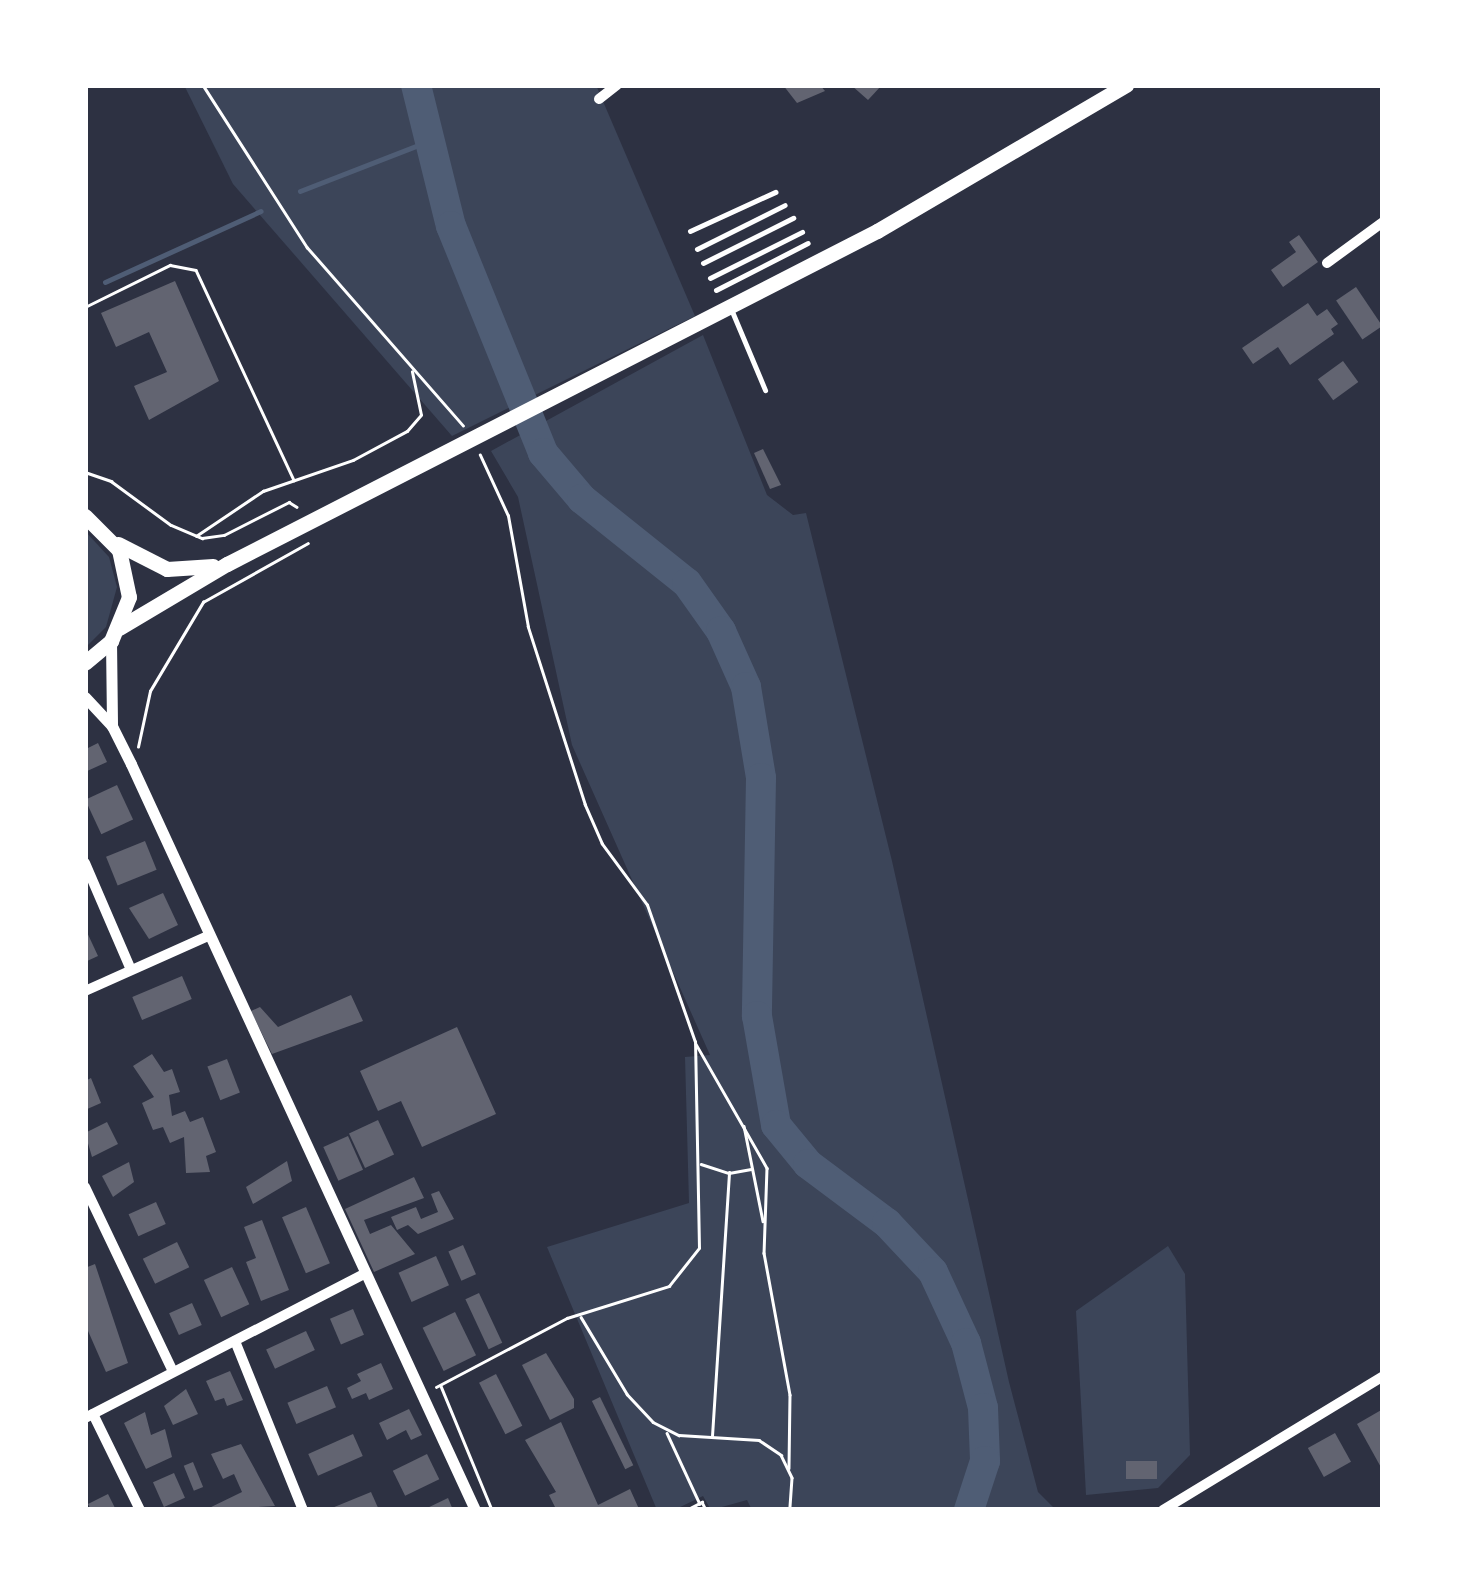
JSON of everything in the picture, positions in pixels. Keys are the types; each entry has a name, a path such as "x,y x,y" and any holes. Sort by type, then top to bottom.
{"main road":[{"path":"85,662 115,634 227,564 927,203 1126,85"},
{"path":"85,516 112,539 167,570 227,564"},
{"path":"112,539 128,573 129,598 115,634"}],"street":[{"path":"599,99 617,85"},
{"path":"1327,262 1383,222"},
{"path":"112,726 115,634"},
{"path":"85,697 112,726 131,764 475,1510"},
{"path":"85,863 131,970"},
{"path":"85,991 208,936"},
{"path":"85,1187 172,1369"},
{"path":"140,1510 89,1416 172,1369 364,1274"},
{"path":"235,1341 304,1510"},
{"path":"1163,1510 1383,1376"}],"lane":[{"path":"690,231 775,192"},
{"path":"697,249 784,206"},
{"path":"704,263 793,218"},
{"path":"710,278 802,232"},
{"path":"716,290 808,244"},
{"path":"730,306 765,390"}],"path":[{"path":"203,85 298,234 411,370 464,426"},
{"path":"85,308 170,265 196,270 209,286 294,480"},
{"path":"196,536 245,500 367,454 407,430 421,415 411,370"},
{"path":"478,450 508,516 539,666 589,816 647,904 695,1042 767,1168 766,1274 790,1395 790,1510"},
{"path":"85,472 120,486 196,536 224,534 288,502 296,507"},
{"path":"131,764 150,691 203,602 308,544"},
{"path":"492,1510 441,1384 580,1316 669,1286 687,1270 700,1248 695,1042"},
{"path":"742,1122 765,1228"},
{"path":"698,1163 729,1173 752,1168"},
{"path":"712,1437 729,1173"},
{"path":"580,1316 626,1394 664,1429 706,1510"},
{"path":"664,1429 760,1440 789,1468"},
{"path":"686,1510 700,1504"}],"shaded area":[{"path":"184,85 596,85 695,316 452,436 233,184"},
{"path":"703,335 767,495 793,515 806,513 892,861 1009,1382 1038,1492 1056,1510 752,1510 747,1500 711,1510 703,1496 674,1510 657,1510 547,1247 689,1203 685,1057 710,1055 572,745 518,497 491,451"},
{"path":"85,531 109,557 117,587 106,627 85,648"},
{"path":"1168,1246 1185,1274 1190,1455 1158,1488 1086,1495 1076,1311"}],"building":[{"path":"783,85 820,85 825,91 797,103"},
{"path":"851,85 882,85 868,100"},
{"path":"1299,235 1318,262 1283,287 1271,270 1296,252 1289,242"},
{"path":"175,281 219,381 149,420 134,386 167,372 149,332 116,347 101,313"},
{"path":"1356,287 1382,326 1362,339 1336,300"},
{"path":"1308,303 1317,316 1327,309 1338,324 1331,329 1334,334 1290,365 1278,347 1253,364 1242,348"},
{"path":"1343,361 1358,382 1333,400 1318,379"},
{"path":"763,449 781,485 770,489 754,453"},
{"path":"85,740 88,748 98,743 107,762 85,772"},
{"path":"117,785 133,819 101,834 85,800"},
{"path":"145,841 157,870 118,885 106,857"},
{"path":"163,893 178,925 149,939 129,908"},
{"path":"85,928 98,956 85,962"},
{"path":"182,976 192,999 142,1020 132,997"},
{"path":"351,995 363,1021 272,1054 251,1011 260,1007 278,1027"},
{"path":"457,1027 496,1114 422,1147 401,1101 378,1111 360,1071"},
{"path":"152,1054 164,1072 172,1069 180,1092 169,1095 172,1116 185,1111 190,1122 203,1117 216,1152 206,1156 210,1172 186,1173 184,1137 170,1143 163,1127 153,1130 142,1103 154,1097 133,1066"},
{"path":"227,1059 240,1093 220,1100 207,1067"},
{"path":"91,1078 101,1103 85,1110 85,1081"},
{"path":"378,1120 394,1154 365,1168 349,1134"},
{"path":"107,1122 118,1144 92,1157 85,1133"},
{"path":"348,1136 363,1170 338,1181 323,1147"},
{"path":"287,1161 292,1181 253,1204 246,1187"},
{"path":"129,1162 134,1182 113,1197 102,1176"},
{"path":"414,1177 424,1198 364,1220 370,1234 391,1225 415,1254 374,1272 345,1209"},
{"path":"439,1191 454,1219 418,1234 408,1225 397,1230 391,1217 416,1207 421,1219 438,1212 431,1194"},
{"path":"156,1202 166,1224 138,1236 129,1214"},
{"path":"306,1207 330,1263 306,1273 282,1217"},
{"path":"262,1220 289,1290 261,1301 246,1262 256,1258 244,1227"},
{"path":"177,1242 189,1267 155,1284 143,1259"},
{"path":"463,1245 476,1274 461,1281 448,1252"},
{"path":"436,1256 449,1285 412,1302 399,1273"},
{"path":"95,1264 128,1363 106,1372 85,1324 85,1268"},
{"path":"232,1267 249,1304 221,1317 204,1280"},
{"path":"479,1293 502,1343 489,1349 465,1299"},
{"path":"192,1303 202,1325 179,1335 169,1313"},
{"path":"353,1309 364,1335 341,1345 330,1319"},
{"path":"455,1312 476,1355 444,1371 423,1328"},
{"path":"306,1331 315,1350 275,1369 266,1350"},
{"path":"546,1353 574,1399 574,1408 550,1420 522,1365"},
{"path":"381,1363 393,1389 369,1400 366,1393 352,1399 347,1388 361,1381 357,1374"},
{"path":"230,1371 243,1400 227,1406 224,1398 215,1401 206,1381"},
{"path":"496,1374 522,1426 505,1434 479,1383"},
{"path":"327,1386 336,1407 296,1424 287,1403"},
{"path":"186,1389 198,1414 173,1425 164,1406"},
{"path":"600,1397 633,1465 625,1469 592,1401"},
{"path":"409,1409 422,1435 411,1440 406,1430 387,1440 379,1423"},
{"path":"1383,1409 1383,1471 1357,1424"},
{"path":"145,1412 151,1435 165,1429 172,1457 146,1469 124,1423"},
{"path":"561,1422 598,1505 630,1489 639,1509 556,1509 549,1495 556,1492 525,1440"},
{"path":"1335,1433 1351,1462 1324,1477 1308,1448"},
{"path":"353,1434 363,1456 318,1476 308,1454"},
{"path":"241,1444 275,1506 205,1510 242,1492 234,1474 223,1479 211,1454"},
{"path":"427,1454 439,1479 405,1496 393,1471"},
{"path":"1126,1461 1157,1461 1157,1479 1126,1479"},
{"path":"193,1462 203,1487 194,1491 184,1466"},
{"path":"174,1473 185,1498 164,1507 153,1482"},
{"path":"371,1492 379,1510 327,1510"},
{"path":"108,1494 116,1510 91,1510 88,1504"},
{"path":"448,1498 453,1510 423,1510"}],"waterway":[{"path":"416,85 451,226 543,453 582,499 687,583 721,631 746,687 761,778 757,1016 776,1125 808,1164 887,1223 933,1272 966,1343 983,1408 985,1461 969,1510"},
{"path":"300,191 434,139"},
{"path":"105,282 261,211"}]}
